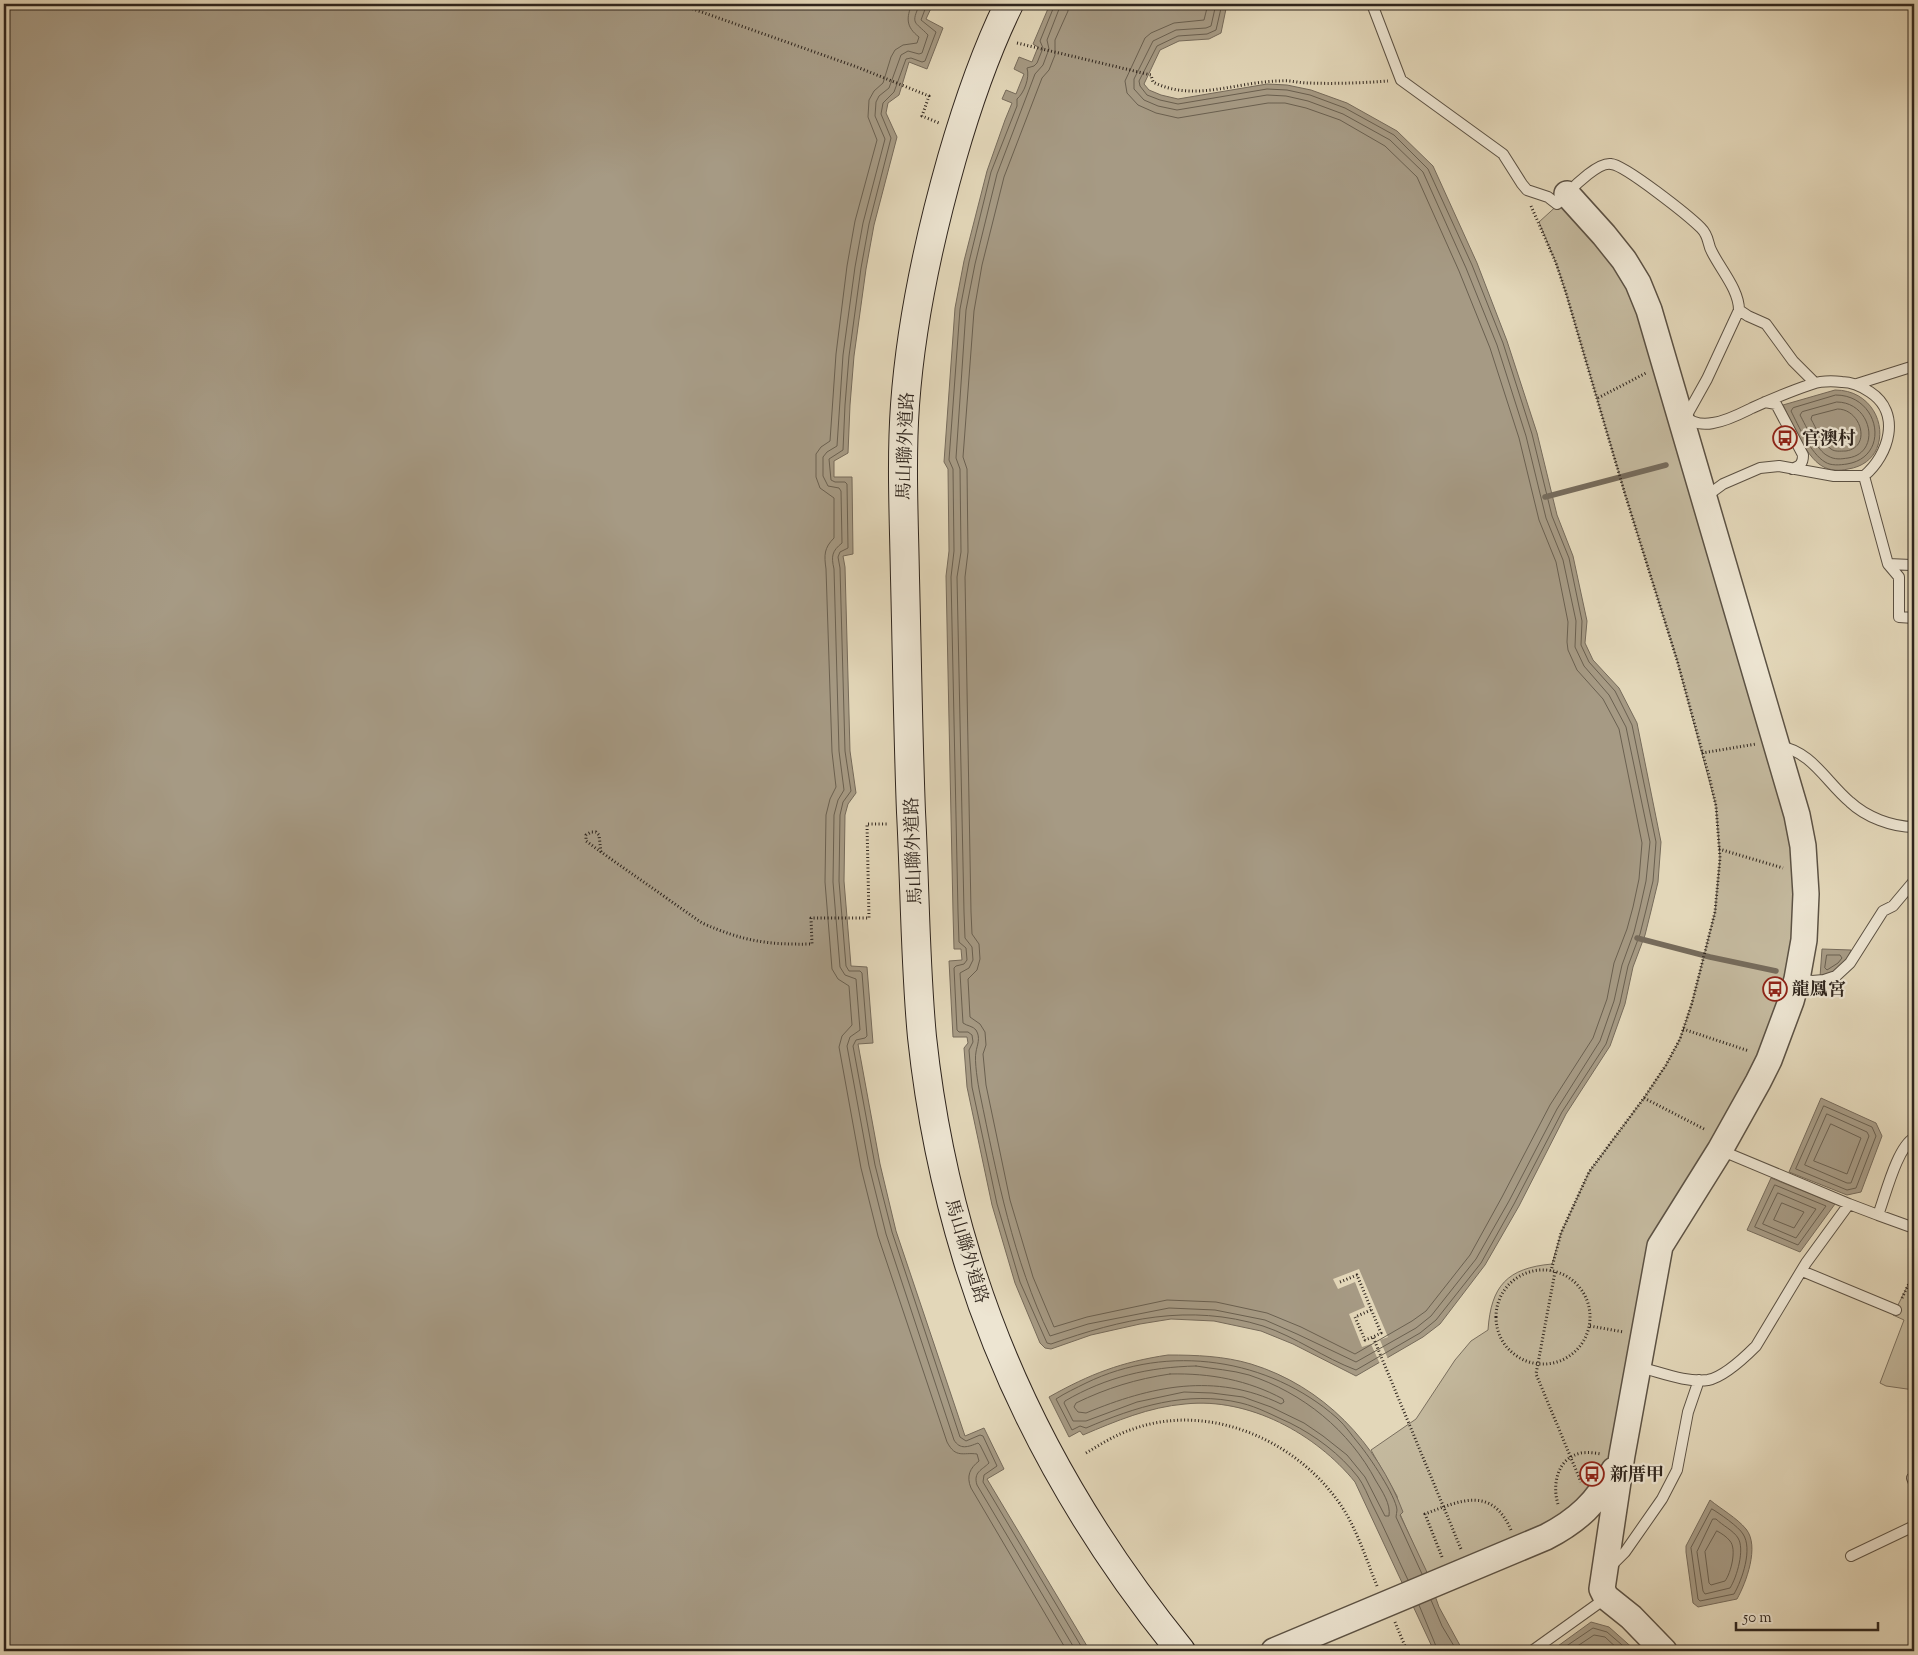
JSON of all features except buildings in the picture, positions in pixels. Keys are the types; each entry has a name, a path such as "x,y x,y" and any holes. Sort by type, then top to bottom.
{"main road":[{"name":"馬山聯外道路","path":"1009,4 971,99 941,195 916,309 906,400 903,479 906,644 922,1038 930,1097 947,1185 974,1280 1004,1359 1038,1434 1068,1490 1113,1561 1148,1611 1181,1651"}],"street":[{"path":"1274,1651 1390,1597 1434,1583 1546,1537 1577,1518 1600,1495 1615,1454 1638,1366 1660,1246 1716,1142 1758,1082 1791,1001 1797,979 1806,918 1805,866 1797,815 1770,744 1680,412 1660,344 1638,283 1624,260 1609,241 1567,194"},
{"path":"1615,1454 1605,1585 1631,1617 1664,1651"}],"lane":[{"path":"1372,4 1401,80 1503,154 1527,190 1548,197 1557,204 1583,179 1601,166 1610,163 1627,171 1658,193 1701,228 1708,238 1710,250 1734,290 1739,303 1739,310 1707,379 1688,412 1680,412"},
{"path":"1739,310 1766,324 1793,361 1815,383"},
{"path":"1680,412 1690,421 1713,423 1725,420 1815,383 1843,382 1858,384 1914,366"},
{"path":"1705,502 1708,495 1723,484 1760,468 1779,466 1834,476 1864,476 1875,467 1887,446 1890,431 1886,412 1877,397 1858,384"},
{"path":"1765,402 1776,404 1803,455 1803,461 1800,466 1792,469"},
{"path":"1864,476 1888,564 1899,577 1899,617 1914,618"},
{"path":"1888,564 1910,565 1914,563"},
{"path":"1770,744 1789,748 1804,755 1858,808 1893,824 1914,827"},
{"path":"1797,979 1812,981 1836,976 1850,963 1883,911 1892,906 1914,881"},
{"path":"1878,1215 1901,1153 1910,1140 1914,1138"},
{"path":"1716,1142 1848,1204 1914,1228"},
{"path":"1638,1366 1689,1380 1709,1380 1719,1376 1745,1356 1756,1346 1802,1271 1848,1204"},
{"path":"1802,1271 1896,1310"},
{"path":"1532,1651 1605,1585 1662,1498 1677,1470 1688,1412 1699,1380"},
{"path":"1914,1477 1912,1478 1914,1483"},
{"path":"1851,1556 1914,1526"}],"path":[{"path":"679,4 857,67 929,96 922,116 943,124"},
{"path":"1011,42 1152,75 1154,82 1176,91 1215,89 1284,80 1326,84 1401,80"},
{"path":"1539,222 1561,278 1625,494 1677,660 1716,806 1719,849 1718,892 1683,1029 1666,1066 1589,1172 1561,1233 1536,1374 1582,1484"},
{"path":"1598,398 1653,370"},
{"path":"1702,753 1770,744"},
{"path":"601,852 600,835 592,832 586,836 586,840 601,852 702,923 720,931 756,942 812,944 811,918 869,918 866,824 892,824"},
{"path":"1719,849 1783,868"},
{"path":"601,852 702,923 738,938 777,944 812,945 812,918 862,918"},
{"path":"1683,1029 1755,1053"},
{"path":"1644,1098 1716,1142"},
{"path":"1530,1271 1553,1271 1561,1273 1574,1281 1584,1293 1590,1308 1590,1326 1586,1339 1577,1351 1564,1360 1549,1364 1538,1364 1518,1358 1506,1348 1498,1334 1495,1319 1497,1303 1504,1290 1516,1278 1530,1271"},
{"path":"1896,1310 1914,1273"},
{"path":"1340,1282 1357,1275 1381,1334 1365,1340 1356,1317 1371,1310"},
{"path":"1590,1326 1630,1333"},
{"path":"1374,1337 1462,1550"},
{"path":"1086,1453 1134,1428 1177,1420 1212,1422 1256,1434 1291,1456 1316,1475 1332,1493 1344,1511 1390,1597 1407,1651"},
{"path":"1558,1506 1554,1486 1556,1478 1560,1469 1571,1458 1581,1453 1615,1454"},
{"path":"1442,1558 1425,1514 1469,1499 1489,1503 1503,1513 1515,1538"}],"shaded area":[{"path":"1561,202 1624,260 1797,815 1797,979 1684,1208 1648,1310 1600,1495 1431,1584 1400,1514 1397,1496 1371,1450 1416,1419 1455,1360 1471,1341 1488,1330 1493,1302 1504,1282 1523,1270 1552,1264 1561,1233 1589,1172 1644,1098 1666,1065 1680,1039 1692,1003 1715,912 1720,858 1716,806 1677,660 1625,494 1566,293 1539,222"},
{"path":"1914,1273 1914,1390 1886,1386 1880,1383 1904,1320 1893,1315"}],"water":[{"path":"4,4 933,4 926,19 943,28 927,69 909,62 899,95 888,103 886,113 897,137 874,225 866,269 854,356 848,453 834,461 834,477 852,477 853,554 843,556 845,567 850,751 856,793 848,804 845,815 844,881 851,966 867,967 873,1043 858,1044 880,1164 896,1231 965,1436 984,1428 1004,1469 987,1479 1090,1651 4,1651"},
{"path":"1050,4 1227,4 1221,33 1209,39 1179,41 1160,50 1144,84 1149,90 1178,99 1267,84 1287,85 1311,90 1347,103 1397,131 1433,166 1477,263 1507,341 1537,433 1557,515 1573,556 1587,621 1585,643 1593,660 1619,688 1637,723 1661,842 1658,882 1645,935 1633,967 1625,1004 1610,1046 1566,1114 1519,1206 1485,1265 1440,1324 1423,1337 1356,1376 1293,1344 1261,1331 1214,1321 1171,1319 1091,1335 1051,1349 1045,1348 1040,1343 1015,1283 992,1205 967,1087 964,1048 968,1043 967,1037 953,1037 949,961 962,960 961,949 954,949 946,576 949,551 948,469 944,462 955,308 964,261 987,171 1012,103 1002,99 1006,90 1016,94 1024,74 1014,69 1019,57 1032,62 1038,47 1033,44"},
{"path":"1835,390 1852,393 1866,401 1875,413 1879,427 1879,441 1874,454 1864,464 1842,470 1828,469 1810,455 1783,405"},
{"path":"1822,949 1851,950 1839,968 1830,974 1820,977"},
{"path":"1821,1098 1876,1123 1882,1136 1861,1192 1847,1195 1789,1172"},
{"path":"1771,1178 1835,1204 1800,1252 1747,1230"},
{"path":"1168,1355 1210,1356 1251,1364 1277,1374 1301,1387 1324,1402 1344,1420 1378,1463 1392,1487 1403,1512 1400,1515 1426,1570 1439,1607 1463,1651 1434,1651 1355,1482 1321,1449 1301,1434 1279,1422 1233,1406 1209,1403 1185,1404 1146,1411 1083,1435 1080,1431 1069,1437 1049,1397 1106,1370 1135,1361"},
{"path":"1710,1500 1734,1517 1746,1529 1750,1536 1752,1554 1744,1584 1737,1599 1698,1607 1693,1603 1686,1546"},
{"path":"1591,1622 1609,1627 1636,1651 1551,1651"}],"pier":[{"path":"1359,1269 1388,1337 1380,1340 1388,1359 1380,1364 1371,1344 1362,1347 1349,1314 1365,1307 1355,1282 1338,1289 1333,1279"}],"waterway":[{"path":"1545,497 1666,465"},
{"path":"1637,938 1710,957 1776,971"}],"place":[{"name":"官澳村","path":"1785,438"},
{"name":"龍鳳宮","path":"1775,989"},
{"name":"新厝甲","path":"1592,1474"}]}
